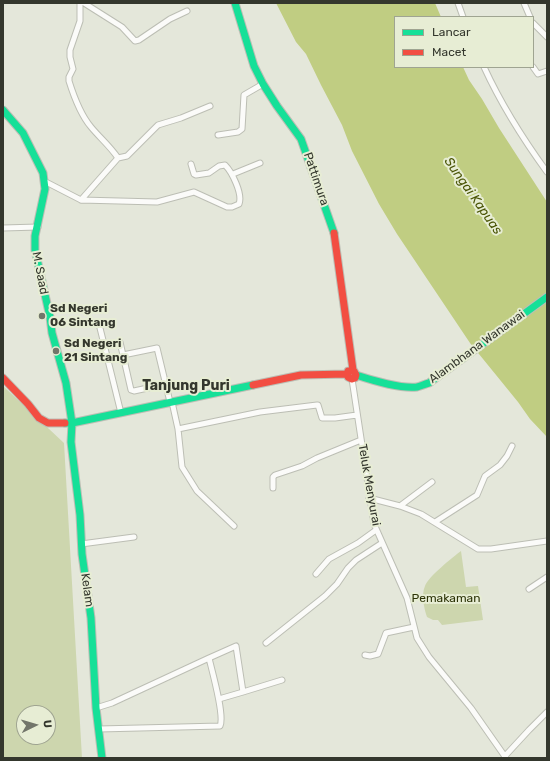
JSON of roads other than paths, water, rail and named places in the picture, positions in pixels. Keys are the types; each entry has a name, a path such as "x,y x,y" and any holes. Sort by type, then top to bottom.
{"main road":[{"name":"Pattimura","path":"235,3 254,66 263,84 301,139 333,226 336,240 352,375"},
{"name":"M. Saad","path":"3,110 23,133 43,173 45,189 42,212 36,236 35,250 50,317 52,333 68,392 72,423"},
{"name":"Alambhana Wanawai","path":"3,378 39,418 48,423 55,424 72,423 301,375 352,375 412,387 423,386 547,297"},
{"name":"Kelam","path":"72,423 71,442 80,515 81,544 91,618 96,708 102,758"}],"street":[{"path":"80,3 80,21 70,50 73,68 69,81 78,106 87,122 118,158"},
{"path":"84,3 125,29 135,41 139,40 170,19 187,11"},
{"path":"458,3 463,16"},
{"path":"524,3 530,16"},
{"path":"534,24 547,37"},
{"path":"485,68 520,133 547,172"},
{"path":"534,68 538,74 547,71"},
{"path":"218,135 242,130 244,95 263,84"},
{"path":"81,200 118,158 127,156 156,126 210,106"},
{"path":"233,174 260,163"},
{"path":"44,181 81,200 157,202 194,192 227,207 238,205 240,202 233,174 227,166 219,166 209,173 194,175 191,164"},
{"path":"3,228 38,228"},
{"path":"99,324 121,413"},
{"path":"120,342 130,390 134,391 166,384"},
{"path":"123,355 157,348 178,429 181,463 188,479 197,491 210,505 234,526"},
{"name":"Teluk Menyurai","path":"352,375 372,514 376,530 407,598 417,638 426,653 471,708 505,757"},
{"path":"178,429 260,412 317,405 322,418 357,415"},
{"path":"273,488 273,477 275,475 302,466 317,458 361,440"},
{"path":"435,522 477,495 485,476 503,462 512,446"},
{"path":"400,506 432,482"},
{"path":"369,498 400,506 421,514 478,549 490,549 547,541"},
{"path":"316,574 329,559 358,543 376,530"},
{"path":"81,544 134,537"},
{"path":"266,643 325,596 337,584 348,568 356,560 382,543"},
{"path":"529,589 547,577"},
{"path":"365,655 370,656 378,654 386,633 414,627"},
{"path":"96,708 112,703 236,646 243,692"},
{"path":"99,730 218,727 222,724 219,698 209,658"},
{"path":"219,698 282,680"},
{"path":"505,757 547,712"}],"water":[{"name":"Sungai Kapuas","path":"276,3 435,3 441,16 394,16 394,68 463,68 469,80 547,202 547,437 530,419 470,343 397,234 379,204 352,151 342,125 306,54 296,42"}],"place":[{"name":"Sd Negeri 06 Sintang","path":"42,316"},
{"name":"Sd Negeri 21 Sintang","path":"56,351"}],"district":[{"name":"Tanjung Puri","path":"186,386"}],"park label":[{"name":"Pemakaman","path":"446,599"}]}
